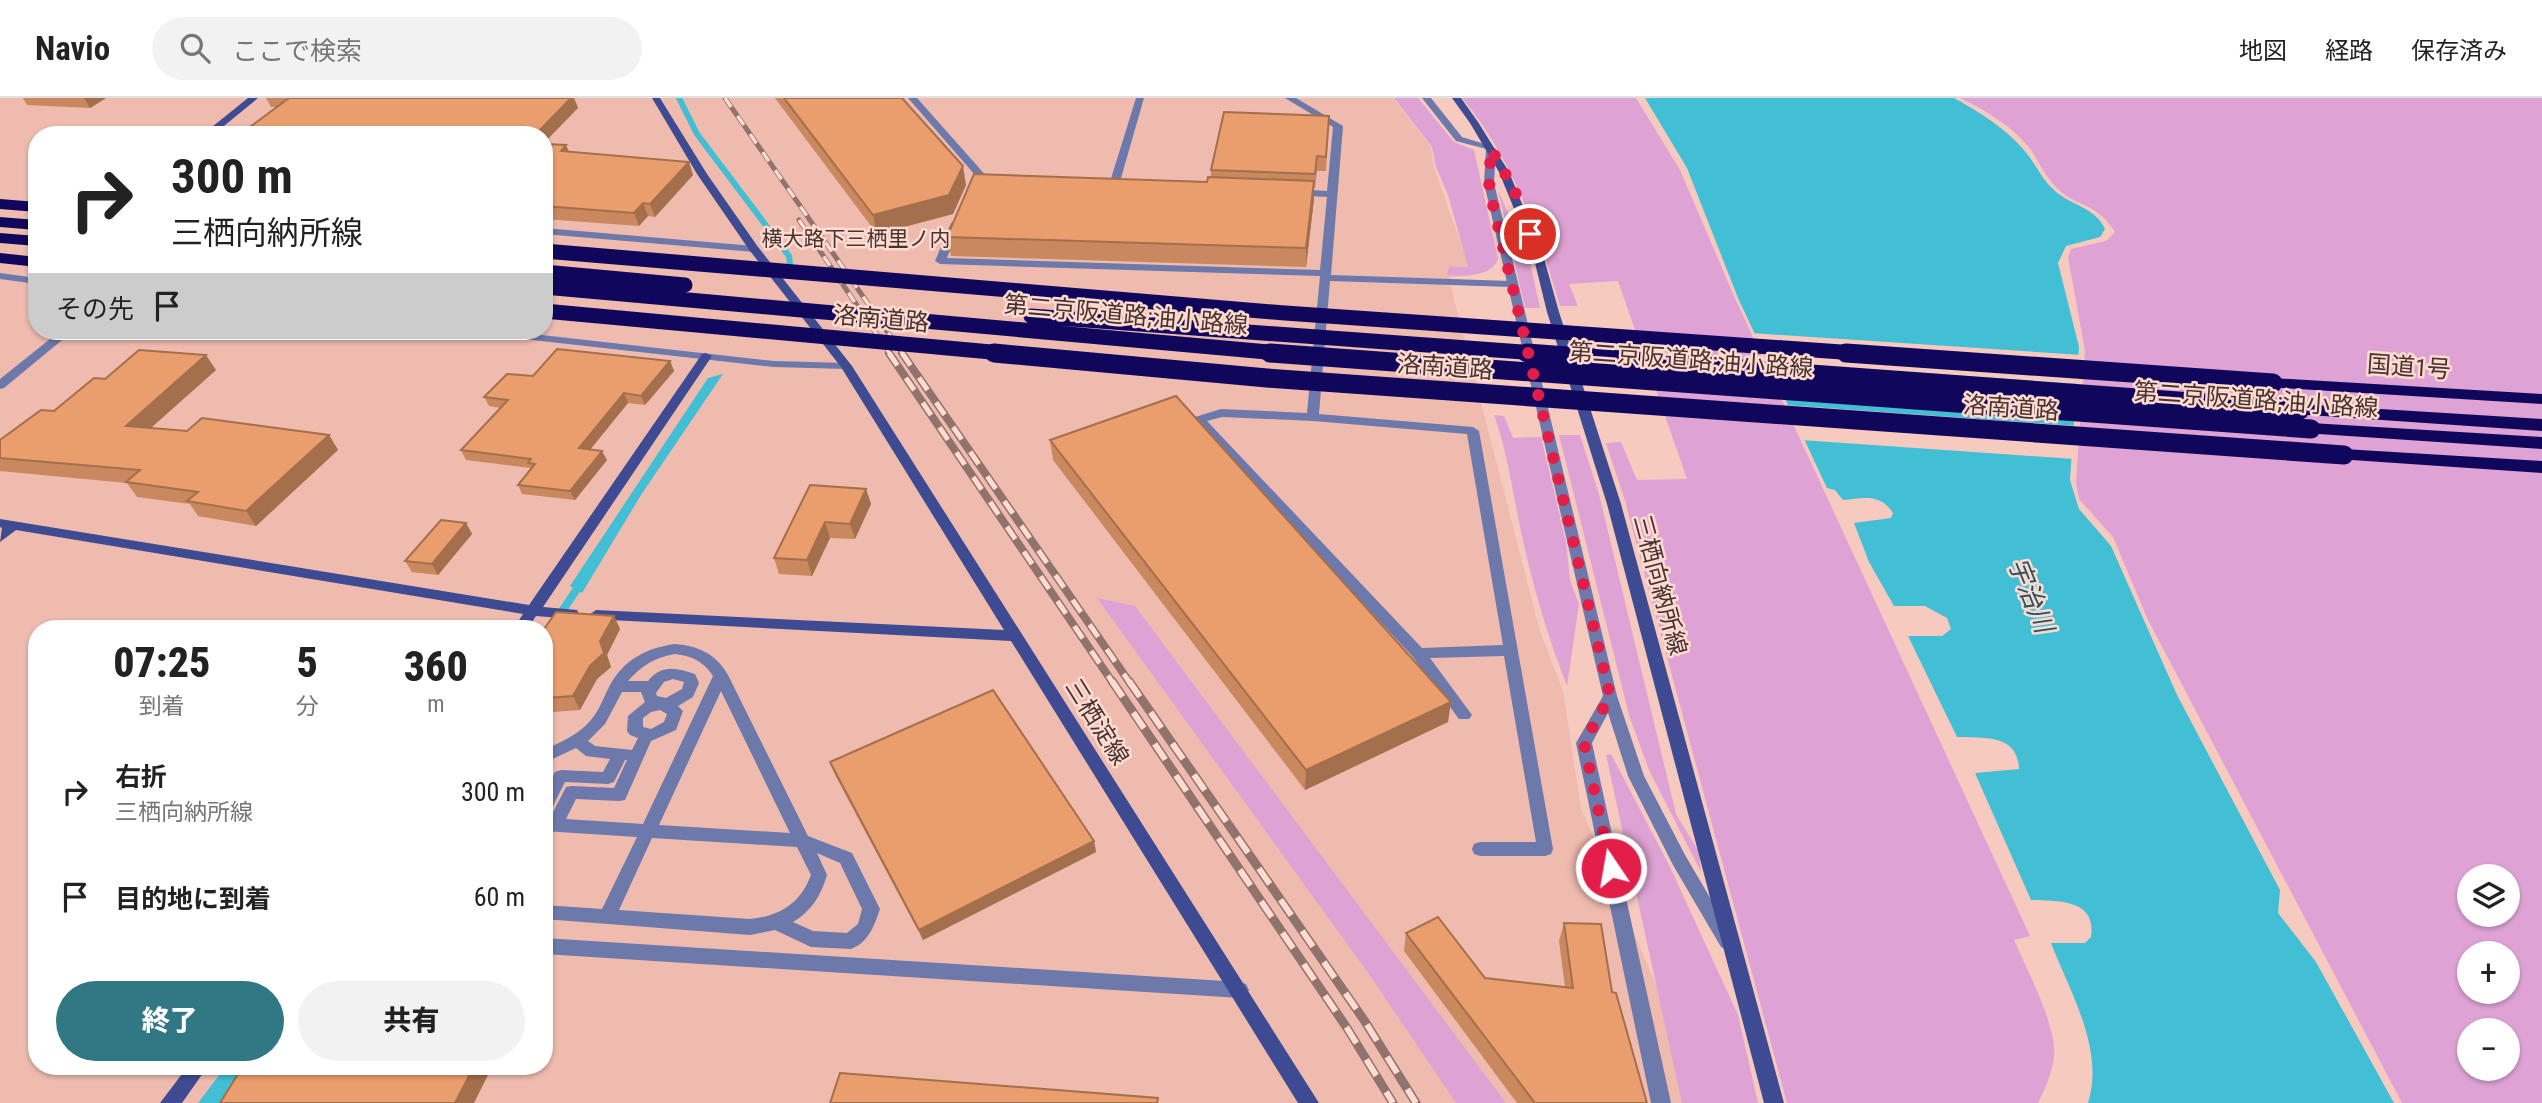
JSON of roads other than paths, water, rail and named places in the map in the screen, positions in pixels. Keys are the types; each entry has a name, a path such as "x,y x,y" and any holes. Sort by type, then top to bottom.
{"highway":[{"path":"0,191 28,193"},
{"path":"0,204 28,206"},
{"path":"0,222 28,224"},
{"path":"0,238 28,240"},
{"name":"洛南道路","path":"553,252 1299,314 2273,383"},
{"path":"0,258 28,261"},
{"name":"第二京阪道路;油小路線","path":"553,273 1284,337 2542,425"},
{"name":"第二京阪道路;油小路線","path":"553,288 1283,354 2542,443"},
{"name":"洛南道路","path":"553,313 1268,378 2542,467"},
{"name":"国道1号","path":"2273,383 2542,399"}],"street":[{"path":"218,126 254,98"},
{"name":"三栖淀線","path":"656,98 702,174 754,249 846,366 1310,1103"},
{"path":"912,98 985,181"},
{"path":"1114,185 1140,98"},
{"path":"1289,98 1338,126 1313,417"},
{"path":"1426,98 1459,139 1491,149 1489,183 1610,696 1636,776 1679,860 1733,954"},
{"name":"三栖向納所線","path":"1456,98 1491,149 1514,189 1545,273 1553,312 1640,596 1774,1103"},
{"path":"972,187 985,181 1011,182"},
{"path":"1101,185 1128,186"},
{"path":"1277,192 1331,194"},
{"path":"961,211 940,261 1511,284"},
{"path":"553,232 754,249"},
{"path":"0,276 28,280"},
{"path":"553,339 774,364 846,366"},
{"path":"0,385 56,340"},
{"path":"527,620 706,356"},
{"path":"1464,715 1418,653 1199,420 1221,413 1313,417 1473,431 1545,849 1480,849"},
{"path":"0,537 6,524 533,611 1015,636"},
{"path":"553,752 596,725 617,686 639,662 671,649 688,649 706,654 714,661 817,866 816,886 800,910 776,922 750,927 553,913"},
{"path":"1418,653 1511,650"},
{"path":"661,704 647,707 633,721 635,731 646,736 666,730 674,720 675,711 661,704 649,696 650,687 659,678 673,673 690,678 691,688 682,698 661,704"},
{"path":"607,916 721,675"},
{"path":"617,686 650,687"},
{"path":"1610,696 1584,743 1661,1103"},
{"path":"553,819 572,792 619,795 644,756 646,736"},
{"path":"576,739 592,751 644,756"},
{"path":"553,791 561,776 608,778 620,754"},
{"path":"553,825 804,841 846,858 871,909 866,928 851,941 811,939 776,922"},
{"path":"553,947 1240,990"},
{"path":"170,1103 193,1075"}],"water":[{"name":"宇治川","path":"1645,98 1954,98 1982,114 2008,134 2055,191 2089,211 2101,222 2105,229 2100,237 2066,246 2058,263 2079,347 2070,480 2079,509 2111,546 2177,695 2280,890 2278,913 2316,962 2394,1103 2088,1103 2092,1083 2089,1042 2076,1001 2051,943 2085,943 2091,937 2088,915 2082,909 2063,902 2031,900 1975,773 2019,769 2013,749 1998,740 1957,737 1908,636 1942,636 1951,629 1947,618 1925,606 1894,606 1869,562 1854,523 1891,518 1893,513 1883,502 1871,498 1843,500 1835,490 1827,488 1738,298 1687,168"},
{"path":"723,374 641,495 582,593 570,586 708,378"},
{"path":"219,1075 241,1075 221,1103 198,1103"}],"waterway":[{"path":"679,98 697,134 789,256 790,264"},
{"path":"553,625 583,580"}],"railway":[{"path":"725,98 903,354"},
{"path":"799,220 890,354"},
{"path":"889,353 1113,683"},
{"path":"902,353 1130,683"},
{"path":"1112,681 1347,1028 1393,1103"},
{"path":"1129,681 1364,1020 1416,1103"}],"district":[{"name":"横大路下三栖里ノ内","path":"856,239"}]}
